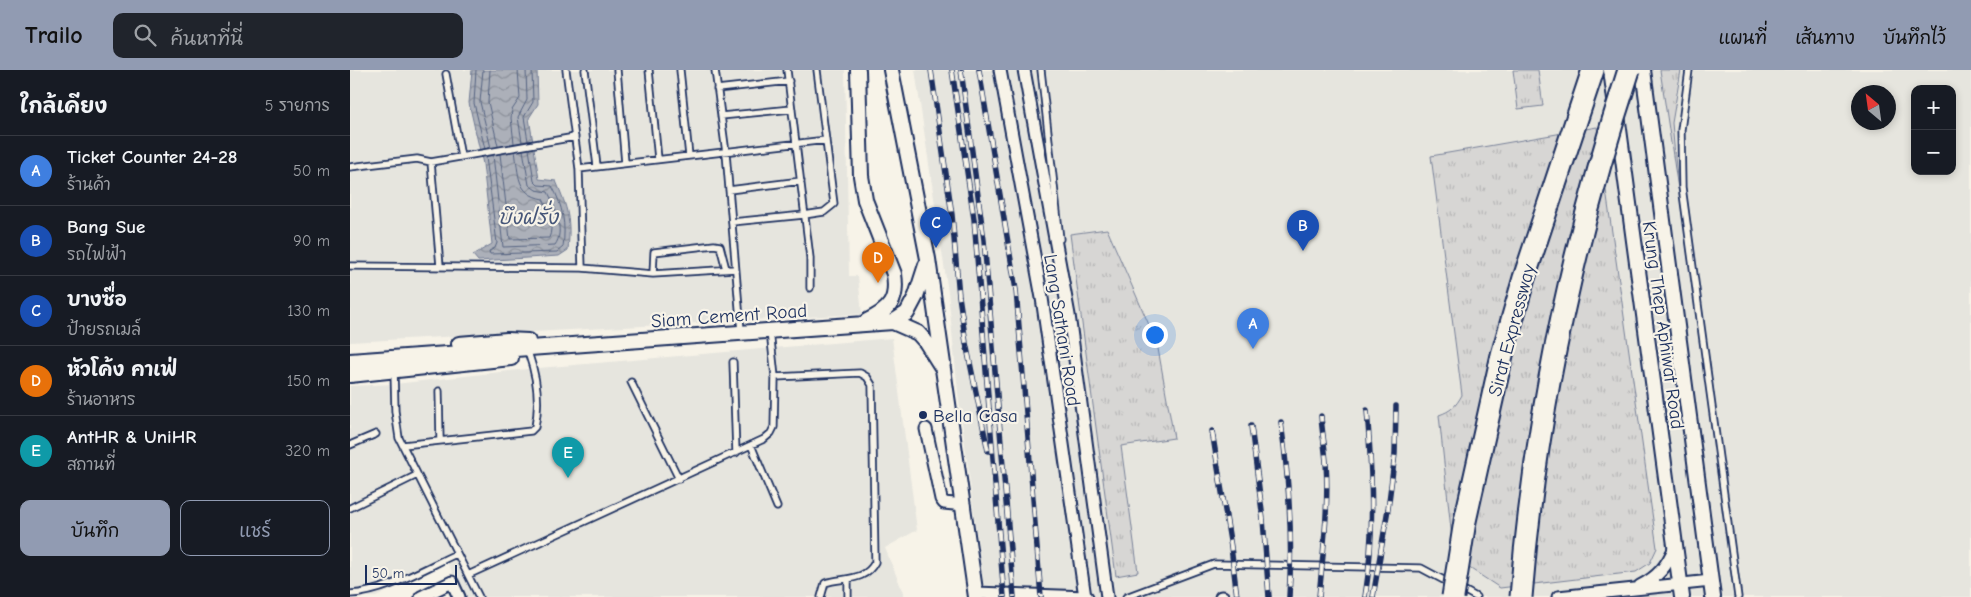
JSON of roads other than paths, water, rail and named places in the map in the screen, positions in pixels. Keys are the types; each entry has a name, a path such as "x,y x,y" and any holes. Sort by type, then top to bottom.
{"highway":[{"name":"Sirat Expressway","path":"1453,597 1465,521 1502,355 1524,278 1593,70"},
{"path":"1521,597 1534,464 1548,381 1588,210 1610,130 1630,70"}],"street":[{"path":"891,70 928,259 976,595 1086,597"},
{"name":"Lang Sathani Road","path":"1000,70 1042,298 1086,597"},
{"name":"Lang Sathani Road","path":"1024,70 1069,315 1107,597"},
{"name":"Krung Thep Aphiwat Road","path":"1611,70 1681,591"},
{"name":"Krung Thep Aphiwat Road","path":"1642,70 1713,597"},
{"path":"859,72 861,176 865,200 894,274 896,287 894,299 886,310 861,324"},
{"path":"893,322 907,313 916,296 928,259"},
{"path":"893,322 918,333 943,369"},
{"name":"Siam Cement Road","path":"350,362 893,322"},
{"name":"Siam Cement Road","path":"350,353 506,340 563,346"},
{"name":"Siam Cement Road","path":"350,375 529,355 563,346"},
{"path":"926,429 941,499 944,503 964,505"},
{"path":"1634,589 1652,580 1661,572 1670,561 1675,547"},
{"path":"1558,597 1634,589 1681,591 1710,581"},
{"path":"421,597 452,582 459,597"}],"lane":[{"path":"566,70 579,169 582,268"},
{"path":"585,70 597,166"},
{"path":"617,70 625,163"},
{"path":"649,70 658,159"},
{"path":"680,70 689,156"},
{"path":"715,70 726,153 741,333"},
{"path":"787,70 810,258 810,288"},
{"path":"732,222 824,212 834,204 817,70"},
{"path":"1041,70 1069,315"},
{"path":"1689,70 1681,130 1682,187 1738,597"},
{"path":"446,74 461,157"},
{"path":"717,89 789,81"},
{"path":"721,116 792,109"},
{"path":"350,167 417,158 431,162 575,137"},
{"path":"579,169 826,140"},
{"path":"431,162 440,266"},
{"path":"729,190 801,181"},
{"path":"653,274 654,252 714,245 720,246 726,269"},
{"path":"350,266 582,268 653,274 735,269"},
{"path":"468,575 736,453 771,433 774,427 775,377 770,331"},
{"path":"404,445 531,431 535,427 537,404 536,375 529,355"},
{"path":"734,362 736,453"},
{"path":"394,370 397,431 456,554 479,597"},
{"path":"775,377 860,373 867,377 872,385 876,562 871,571 863,576 825,583 821,597"},
{"path":"631,382 679,479"},
{"path":"439,391 440,440"},
{"path":"350,445 376,434"},
{"path":"751,445 777,507"},
{"path":"350,508 417,475"},
{"path":"350,594 362,593 392,583 456,554"},
{"path":"1126,597 1214,564 1421,568 1476,597"},
{"path":"848,579 848,597"}],"water":[{"name":"บึงฝรั่ง","path":"472,70 537,70 538,104 529,118 539,179 556,181 568,215 568,250 559,256 478,261 473,255 492,244 483,164 469,103"}],"railway":[{"path":"931,70 952,215 959,296 966,343 988,451"},
{"path":"952,70 974,219 1004,597"},
{"path":"961,70 984,240 1014,597"},
{"path":"979,70 1016,290 1041,597"},
{"path":"1373,597 1395,454 1396,406"},
{"path":"1365,597 1372,504 1367,410"},
{"path":"1319,597 1327,496 1326,462 1321,416"},
{"path":"1281,422 1290,509 1289,597"},
{"path":"1251,426 1263,519 1269,597"},
{"path":"1212,431 1231,547 1237,597"}],"place":[{"name":"บางซื่อ","path":"936,248"},
{"name":"Bang Sue","path":"1303,251"},
{"name":"หัวโค้ง คาเฟ่","path":"878,283"},
{"name":"Ticket Counter 24-28","path":"1253,349"},
{"name":"Bella Casa","path":"923,415"},
{"name":"AntHR & UniHR","path":"568,478"}]}
